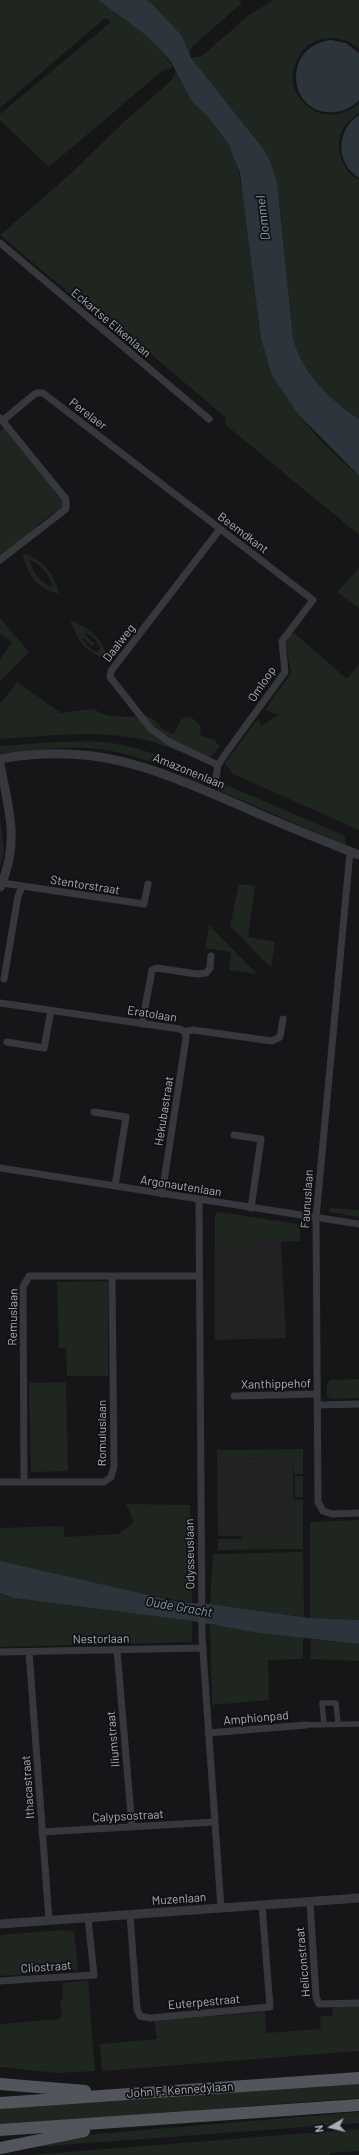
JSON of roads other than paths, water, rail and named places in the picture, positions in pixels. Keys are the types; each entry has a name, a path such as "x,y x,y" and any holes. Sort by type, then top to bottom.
{"main road":[{"name":"John F. Kennedylaan","path":"0,2103 359,2078"},
{"path":"0,2084 130,2094"},
{"path":"0,2130 359,2105"},
{"path":"0,2148 142,2120"}],"street":[{"name":"Eckartse Eikenlaan","path":"0,243 209,419"},
{"name":"Perelaer","path":"1,419 36,393 42,393 160,483"},
{"path":"0,560 66,509 66,499 1,419"},
{"name":"Beemdkant","path":"160,483 313,600"},
{"name":"Daalweg","path":"218,765 169,742 151,729 110,677 111,671 220,529"},
{"name":"Omloop","path":"216,777 218,765 285,672 282,641 313,600"},
{"name":"Amazonenlaan","path":"0,759 23,755 62,753 98,755 145,766 195,785 359,855"},
{"path":"0,765 12,823 12,845 1,885"},
{"name":"Faunuslaan","path":"350,852 316,1218 318,1502 323,1511 332,1514 359,1513"},
{"name":"Stentorstraat","path":"1,885 144,904 148,884"},
{"path":"4,979 18,896 22,887"},
{"path":"142,1024 152,970 157,968 197,974 206,973 210,968 211,956"},
{"name":"Eratolaan","path":"0,1003 180,1029 185,1032 193,1030 272,1041 280,1037 283,1019"},
{"path":"7,1042 44,1048 51,1010"},
{"name":"Hekubastraat","path":"162,1194 186,1038 185,1032"},
{"path":"94,1112 126,1117 115,1186"},
{"path":"234,1134 261,1139 251,1208"},
{"name":"Argonautenlaan","path":"0,1168 359,1224"},
{"name":"Odysseuslaan","path":"199,1200 203,1648 221,1908"},
{"name":"Remuslaan","path":"24,1482 23,1287 28,1276 199,1276"},
{"name":"Romuluslaan","path":"0,1482 104,1482 111,1477 114,1467 112,1276"},
{"name":"Xanthippehof","path":"234,1396 317,1394"},
{"path":"318,1405 359,1404"},
{"name":"Nestorlaan","path":"0,1652 203,1648"},
{"name":"Iliumstraat","path":"117,1650 132,1827"},
{"name":"Ithacastraat","path":"29,1652 49,1920"},
{"path":"324,1725 322,1703 336,1703 338,1724"},
{"path":"306,1725 359,1724"},
{"name":"Amphionpad","path":"208,1733 306,1725"},
{"name":"Calypsostraat","path":"42,1832 215,1822"},
{"name":"Muzenlaan","path":"0,1924 359,1898"},
{"name":"Heliconstraat","path":"310,1902 316,1997 319,2004 359,2003"},
{"name":"Euterpestraat","path":"130,1915 137,2009 140,2016 150,2018 270,2007 262,1905"},
{"name":"Cliostraat","path":"0,1981 94,1975 88,1918"}],"water":[{"name":"Dommel","path":"98,0 146,0 152,4 182,36 191,58 262,147 270,161 277,182 293,338 297,351 310,374 318,384 338,404 359,419 359,476 298,414 272,375 261,339 240,173 228,143 207,116 192,102 171,62 159,48 143,33"},
{"path":"331,40 346,43 359,53 359,100 354,105 342,111 335,112 319,111 307,104 300,93 296,80 297,67 304,54 315,45"},
{"path":"359,115 359,178 351,172 346,164 342,155 341,146 346,129 351,121"},
{"name":"Oude Gracht","path":"0,1561 179,1602 210,1604 310,1618 359,1620 359,1644 260,1633 192,1621 14,1598 0,1593"}]}
